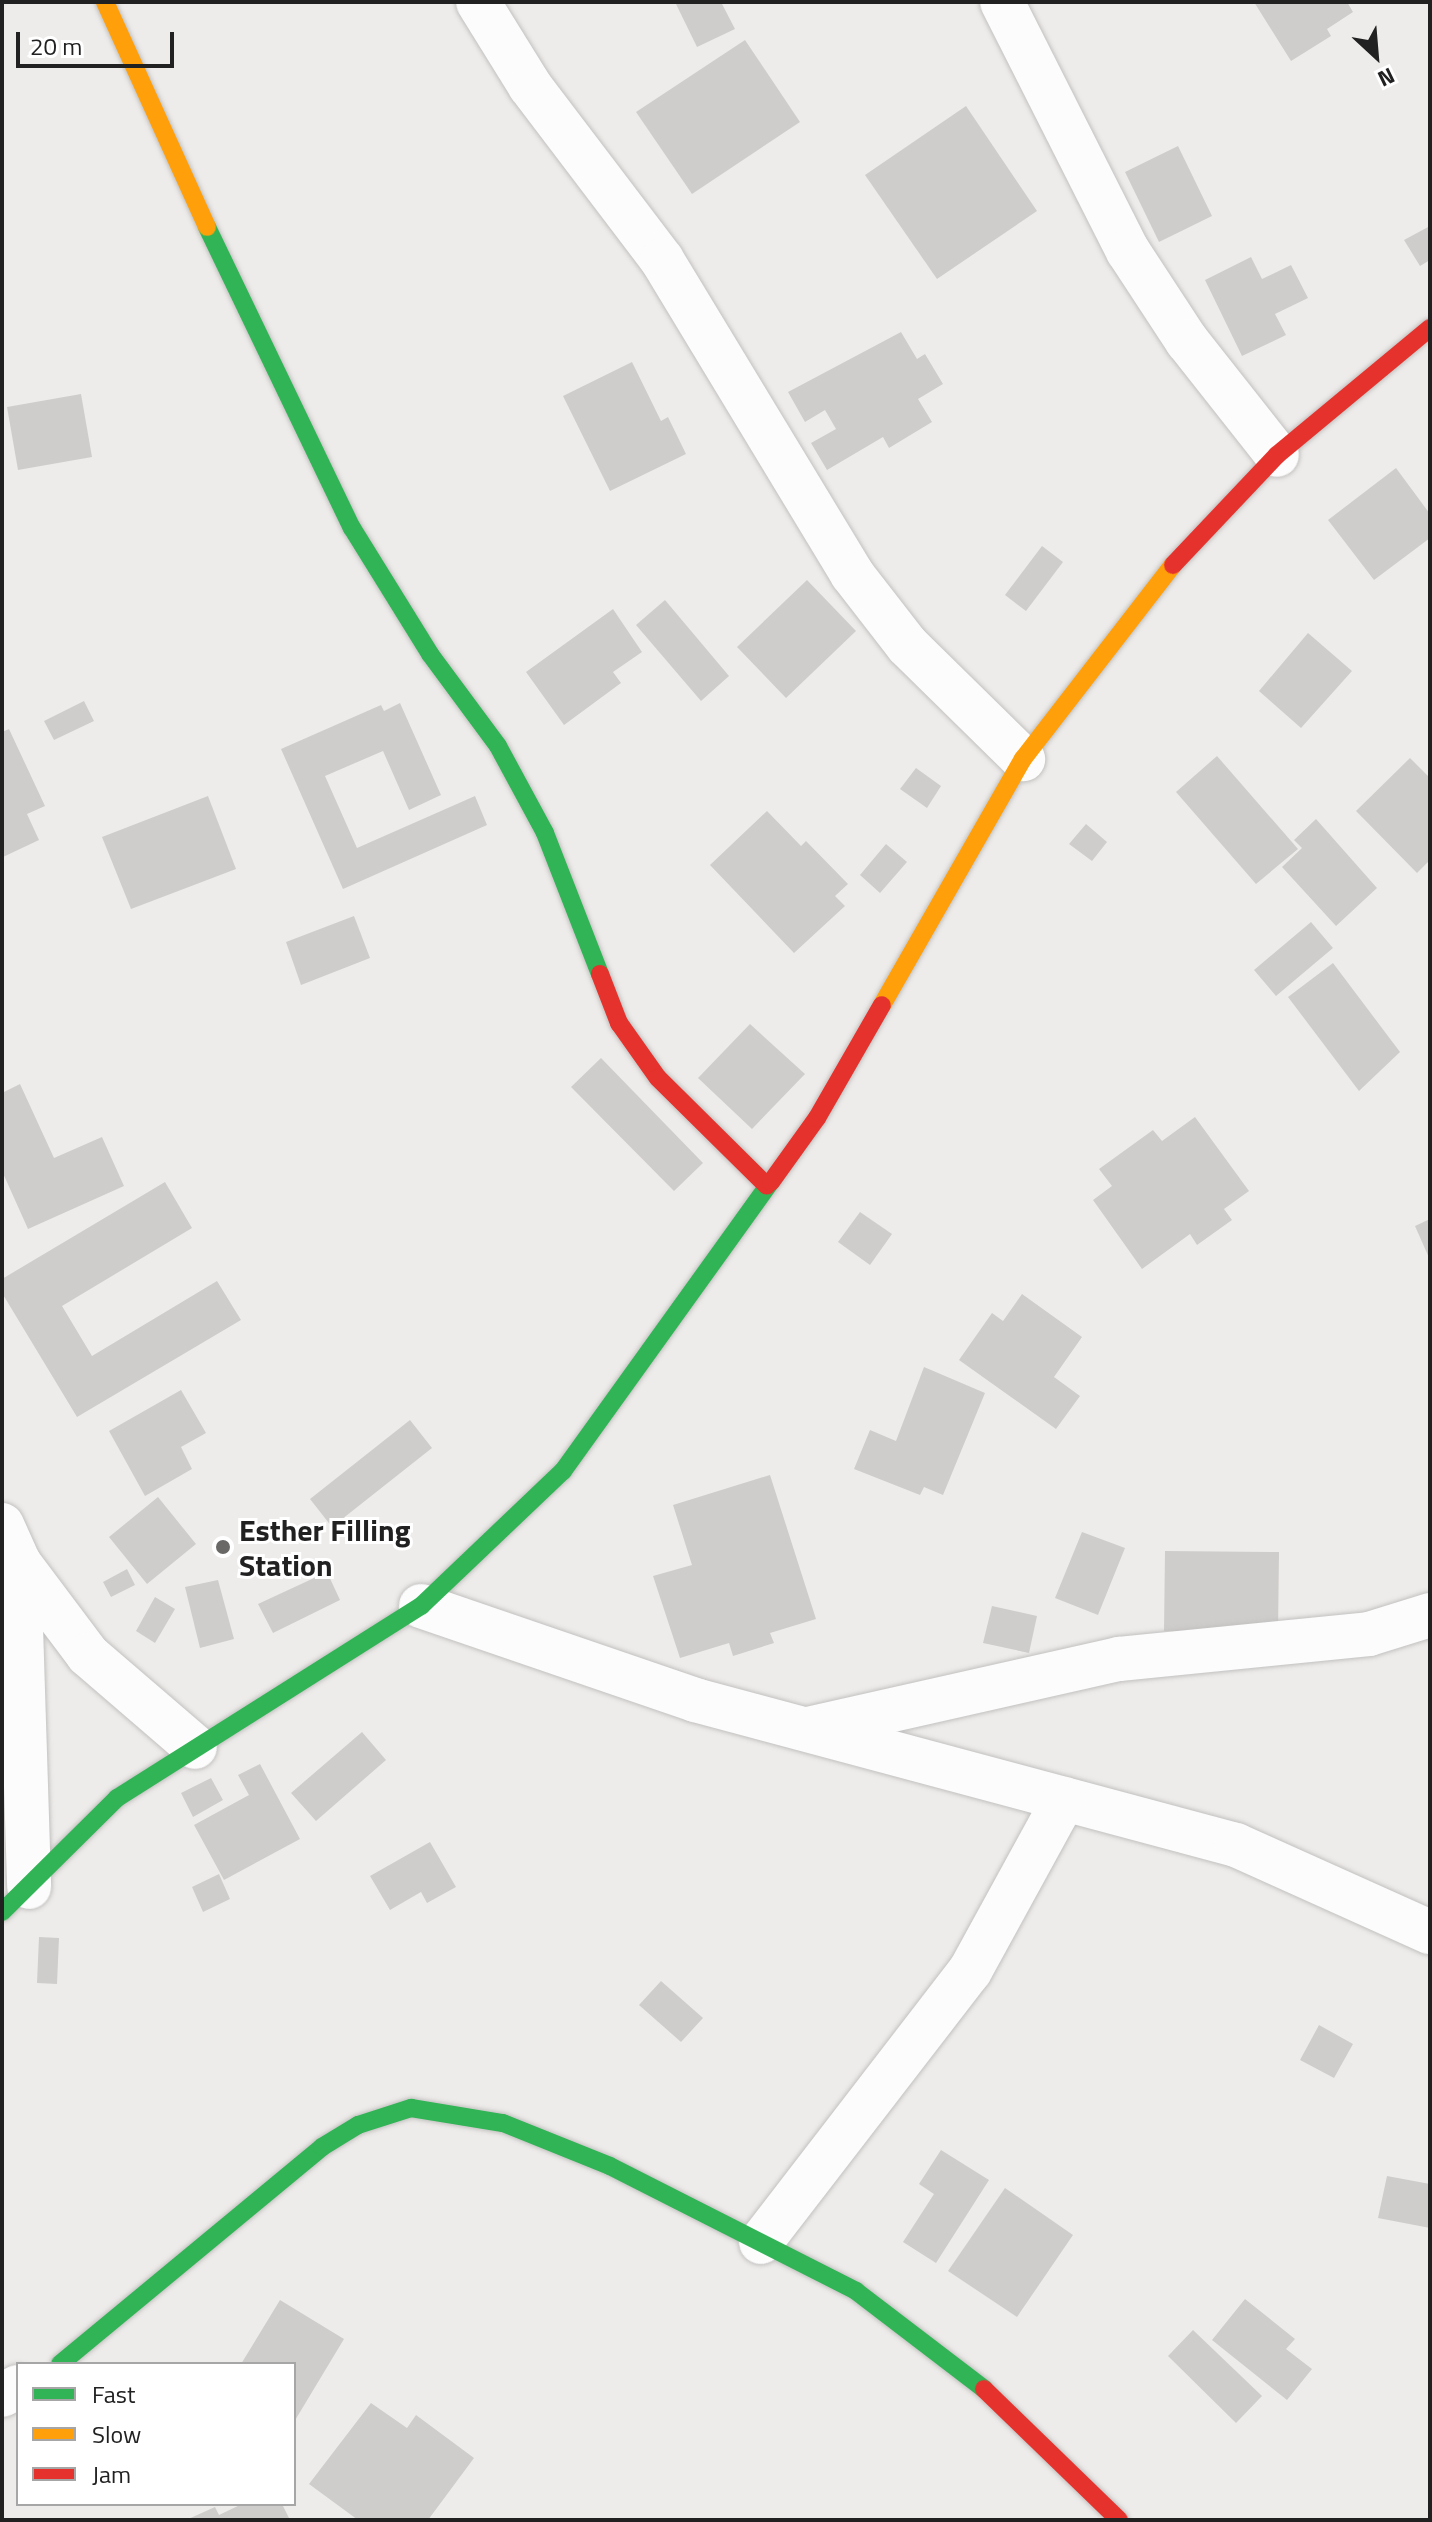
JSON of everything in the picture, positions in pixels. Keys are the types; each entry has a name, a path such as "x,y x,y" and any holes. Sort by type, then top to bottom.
{"street":[{"path":"105,2 219,254 352,528 430,654 498,746 545,833 619,1023 658,1078 767,1186"},
{"path":"478,2 530,86 662,260 852,574 907,645 1023,759"},
{"path":"1002,2 1128,251 1187,341 1277,455"},
{"path":"15,1899 117,1798 421,1606 563,1471 817,1118 1023,759 1163,577 1277,455 1430,328"},
{"path":"10,1544 88,1655 195,1747"},
{"path":"10,1544 15,1899"},
{"path":"421,1606 695,1700 1236,1845 1430,1932"},
{"path":"804,1730 1119,1659 1369,1634 1430,1615"},
{"path":"761,2242 970,1971 1064,1799"},
{"path":"62,2362 322,2147 358,2125 411,2108 503,2123 610,2166 708,2220 761,2242 856,2291 998,2399 1119,2520"}],"building":[{"path":"675,2 721,2 735,29 697,47"},
{"path":"1254,2 1347,2 1353,12 1327,29 1331,36 1291,61"},
{"path":"745,40 800,122 692,194 636,112"},
{"path":"966,106 1037,211 937,279 865,175"},
{"path":"1178,146 1212,216 1159,242 1125,172"},
{"path":"1430,226 1430,260 1420,266 1404,240"},
{"path":"1251,257 1262,279 1291,265 1308,298 1275,314 1286,335 1242,356 1205,280"},
{"path":"901,332 917,359 925,354 943,384 918,399 932,422 889,448 883,437 827,470 811,443 836,429 825,410 805,422 788,392"},
{"path":"632,362 661,421 668,417 686,454 610,491 563,396"},
{"path":"81,394 92,457 18,470 7,407"},
{"path":"1396,468 1430,514 1430,538 1374,580 1328,520"},
{"path":"1042,546 1063,562 1026,611 1005,595"},
{"path":"807,580 856,631 786,698 737,647"},
{"path":"665,600 729,676 701,701 636,625"},
{"path":"613,609 642,652 613,672 621,683 564,725 526,672"},
{"path":"1308,633 1352,671 1301,728 1259,691"},
{"path":"84,701 94,721 54,740 44,721"},
{"path":"400,703 441,795 409,810 383,751 325,776 357,848 475,796 487,825 343,889 281,749 381,705 384,711"},
{"path":"9,729 45,806 27,814 39,840 3,857 2,732"},
{"path":"1217,756 1298,849 1256,884 1176,792"},
{"path":"1410,758 1430,778 1430,860 1417,873 1356,811"},
{"path":"916,768 941,786 927,808 900,789"},
{"path":"208,796 236,869 131,909 102,837"},
{"path":"767,811 801,846 806,841 848,884 835,896 845,906 794,953 710,865"},
{"path":"1316,819 1377,888 1336,926 1282,867 1302,848 1294,840"},
{"path":"1086,824 1107,842 1092,861 1069,844"},
{"path":"886,844 907,862 880,893 860,875"},
{"path":"354,916 370,958 301,985 286,942"},
{"path":"1311,922 1333,948 1276,996 1254,970"},
{"path":"1333,963 1400,1052 1359,1091 1288,997"},
{"path":"750,1024 805,1074 752,1129 698,1078"},
{"path":"601,1058 703,1163 674,1191 571,1087"},
{"path":"20,1084 54,1158 102,1137 124,1186 28,1229 2,1171 2,1093"},
{"path":"1195,1117 1249,1191 1224,1209 1232,1220 1197,1245 1190,1234 1142,1269 1093,1200 1112,1186 1099,1169 1153,1130 1162,1141"},
{"path":"165,1182 192,1228 62,1306 92,1356 217,1281 241,1320 77,1417 2,1293 2,1279"},
{"path":"860,1212 892,1234 870,1265 838,1242"},
{"path":"1430,1219 1430,1260 1415,1226"},
{"path":"1022,1294 1082,1337 1054,1377 1080,1396 1056,1429 959,1360 992,1313 1003,1321"},
{"path":"924,1367 985,1393 943,1495 924,1487 920,1495 854,1469 870,1430 896,1441"},
{"path":"181,1390 206,1433 181,1447 192,1469 145,1496 109,1431"},
{"path":"410,1420 432,1448 332,1527 310,1499"},
{"path":"770,1475 816,1619 770,1633 774,1643 733,1656 729,1643 680,1658 653,1576 692,1565 673,1505"},
{"path":"158,1497 196,1544 147,1584 109,1537"},
{"path":"1082,1532 1125,1548 1098,1615 1055,1598"},
{"path":"1165,1551 1279,1552 1278,1632 1164,1631"},
{"path":"127,1569 135,1585 111,1597 103,1582"},
{"path":"327,1572 340,1600 273,1633 258,1604"},
{"path":"218,1580 234,1639 200,1648 185,1587"},
{"path":"155,1597 175,1609 155,1643 136,1631"},
{"path":"992,1606 1037,1616 1029,1653 983,1643"},
{"path":"362,1732 386,1760 316,1821 291,1793"},
{"path":"260,1764 300,1839 224,1880 194,1825 249,1795 238,1775"},
{"path":"211,1778 223,1800 193,1817 181,1793"},
{"path":"430,1842 456,1887 427,1903 421,1892 390,1910 370,1876"},
{"path":"219,1874 230,1899 203,1912 192,1887"},
{"path":"39,1937 59,1938 57,1984 37,1983"},
{"path":"661,1981 703,2018 681,2042 639,2005"},
{"path":"1319,2025 1353,2044 1334,2078 1300,2060"},
{"path":"941,2150 989,2180 936,2263 903,2242 934,2194 919,2184"},
{"path":"1387,2176 1430,2184 1430,2228 1378,2218"},
{"path":"1005,2188 1073,2235 1017,2317 948,2271"},
{"path":"1245,2299 1295,2339 1286,2349 1312,2369 1287,2400 1212,2340"},
{"path":"280,2300 344,2339 296,2419 296,2362 242,2362"},
{"path":"1193,2330 1262,2396 1236,2423 1168,2356"},
{"path":"371,2403 407,2428 416,2415 474,2458 428,2520 358,2520 309,2484"},
{"path":"238,2506 283,2506 290,2520 186,2520 215,2507 219,2515"}],"traffic: fast":[{"path":"207,227 352,528 430,654 498,746 545,833 600,974"},
{"path":"2,1912 117,1798 421,1606 563,1471 771,1182"},
{"path":"62,2362 322,2147 358,2125 411,2108 503,2123 610,2166 856,2291 984,2389"}],"traffic: slow":[{"path":"105,2 207,227"},
{"path":"882,1005 1023,759 1173,565"}],"traffic: jam":[{"path":"1173,565 1277,455 1430,328"},
{"path":"600,974 619,1023 658,1078 767,1186"},
{"path":"771,1182 817,1118 882,1005"},
{"path":"984,2389 1119,2520"}],"place":[{"name":"Esther Filling Station","path":"223,1547"}]}
